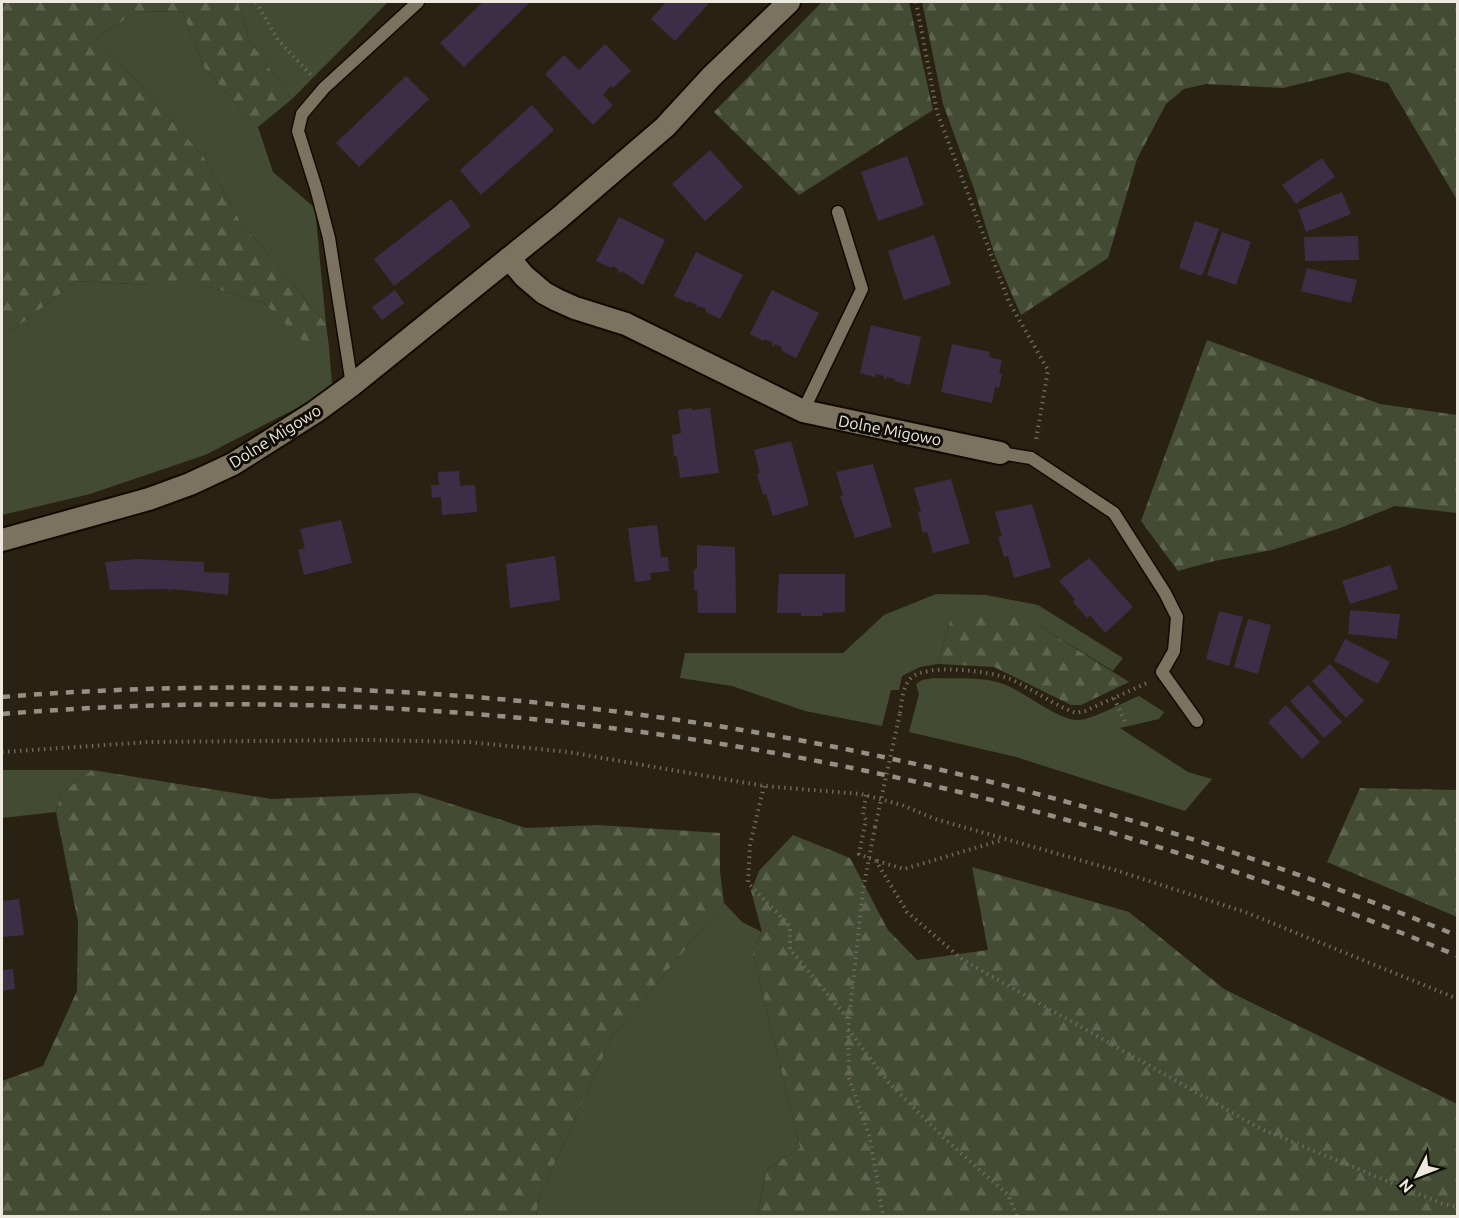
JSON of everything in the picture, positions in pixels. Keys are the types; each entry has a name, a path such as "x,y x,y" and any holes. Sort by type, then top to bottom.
{"street":[{"name":"Dolne Migowo","path":"2,540 149,499 190,484 233,464 315,412 352,385 559,218 665,127 711,77 789,2"},
{"name":"Dolne Migowo","path":"509,258 524,276 544,293 557,300 626,324 803,411 1000,453"}],"lane":[{"path":"352,385 329,238 298,131 302,114 324,88 418,2"},
{"path":"803,411 862,289 838,212"},
{"name":"Dolne Migowo","path":"1000,453 1031,458 1114,513 1165,593 1177,617 1174,651 1162,672"},
{"path":"1162,672 1197,721"}],"path":[{"path":"256,2 278,40 324,88"},
{"path":"916,2 937,112 1009,302 1048,370 1031,458"},
{"path":"883,1216 870,1138 849,1078 848,1029 862,890 903,691 911,678 931,670 995,674 1076,713 1146,684 1162,672"},
{"path":"1112,699 1125,722"},
{"path":"2,752 150,742 369,740 469,742 568,752 764,786 866,795 902,805 935,819 1115,870 1245,912 1458,999"},
{"path":"764,786 750,845 748,883 790,926 790,949 849,1021"},
{"path":"866,795 863,815 866,820 859,854 876,861 904,869 1004,839"},
{"path":"876,861 907,912 963,960 1261,1130 1443,1204 1458,1207"},
{"path":"848,1029 890,1083 945,1139 1008,1195 1017,1216"}],"green space":[{"path":"2,2 238,2 249,40 292,99 258,127 205,69 182,11 137,12 97,37 203,156 240,221 326,324 329,347 306,344 264,303 203,285 77,281 25,321 2,335"},
{"path":"238,2 388,2 292,99 249,40"},
{"path":"822,2 909,2 933,110 799,195 714,112"},
{"path":"922,2 1457,2 1457,200 1388,83 1348,72 1283,88 1206,84 1184,89 1166,104 1137,159 1108,258 1021,315 995,256 973,186 943,104"},
{"path":"182,11 205,69 258,127 273,172 315,208 326,324 240,221 203,156 97,37 137,12"},
{"path":"77,281 203,285 264,303 306,343 329,347 332,384 307,403 205,455 90,494 2,515 2,335 25,321"},
{"path":"1207,340 1380,404 1457,415 1457,513 1395,506 1340,528 1272,550 1214,561 1178,571 1141,521"},
{"path":"936,594 986,595 1038,605 1123,658 1113,671 1038,625 952,614 938,664 920,667 902,676 899,690 891,690 882,726 805,711 732,686 680,678 685,653 843,653 884,615"},
{"path":"997,612 1038,625 1129,682 1081,705 1071,705 994,667 938,664 952,614"},
{"path":"934,678 995,681 1061,716 1079,720 1100,714 1139,696 1164,712 1159,719 1120,728 1188,772 1212,779 1185,811 1016,757 909,732 919,694 916,684 922,680"},
{"path":"2,770 92,770 61,793 56,812 2,818"},
{"path":"92,770 272,799 417,793 526,828 598,825 720,833 720,872 724,903 612,1037 539,1198 536,1216 2,1216 2,1081 43,1066 77,991 78,922 56,812 61,793"},
{"path":"1360,788 1457,790 1457,917 1327,862"},
{"path":"793,835 850,858 888,930 917,960 988,950 972,867 1129,912 1224,989 1457,1104 1457,1216 757,1216 767,1169 800,1148 752,950 762,932 751,891 759,871"},
{"path":"724,903 742,922 762,932 752,950 800,1148 767,1169 757,1216 536,1216 539,1198 612,1037"}],"building":[{"path":"483,2 530,2 464,67 440,43"},
{"path":"666,2 710,2 675,41 651,19"},
{"path":"605,44 631,71 603,95 613,105 593,125 545,74 564,55 579,70"},
{"path":"406,76 429,99 359,167 336,143"},
{"path":"532,105 554,130 481,195 460,170"},
{"path":"710,150 743,187 705,221 672,184"},
{"path":"907,156 924,205 878,221 861,172"},
{"path":"1322,158 1335,177 1296,204 1282,185"},
{"path":"1342,192 1351,214 1306,232 1298,210"},
{"path":"451,199 471,226 394,286 374,259"},
{"path":"619,217 665,240 643,285 622,271 618,272 619,270 612,266 611,268 596,261"},
{"path":"1195,221 1219,229 1202,276 1179,268"},
{"path":"1222,232 1251,242 1236,285 1207,275"},
{"path":"934,235 951,284 904,300 888,251"},
{"path":"1358,236 1359,260 1305,261 1304,237"},
{"path":"696,252 743,275 720,319 706,312 706,309 699,306 698,308 689,301 688,303 674,296"},
{"path":"1307,268 1357,280 1351,303 1301,291"},
{"path":"395,290 404,303 382,320 372,307"},
{"path":"772,290 819,313 796,358 782,351 781,347 775,344 774,347 773,343 750,334"},
{"path":"871,325 921,337 910,385 894,381 895,379 886,377 884,379 884,376 876,374 875,377 860,373"},
{"path":"952,344 990,352 989,357 1002,360 999,388 995,387 992,403 941,392"},
{"path":"692,408 692,410 710,408 719,473 680,478 677,456 674,456 672,435 681,433 678,410"},
{"path":"791,441 809,505 773,516 766,494 763,495 754,450"},
{"path":"873,464 892,527 855,538 840,496 843,495 836,472"},
{"path":"459,471 460,486 475,485 477,512 442,515 441,497 432,498 431,485 439,485 438,472"},
{"path":"951,479 970,543 933,553 927,532 923,533 918,512 921,511 914,488"},
{"path":"1032,504 1051,567 1014,578 1008,556 1004,557 998,537 1002,536 995,512"},
{"path":"341,520 352,563 304,575 298,550 305,548 300,529"},
{"path":"657,525 661,557 668,557 669,571 650,573 651,580 635,582 628,528"},
{"path":"697,545 735,547 736,613 698,613 697,590 694,591"},
{"path":"555,556 560,600 510,608 506,564"},
{"path":"1089,558 1133,607 1105,633 1090,615 1087,618 1073,602 1075,599 1059,581"},
{"path":"137,559 204,562 204,572 229,573 228,595 173,589 169,591 169,589 110,590 105,562"},
{"path":"1390,565 1398,589 1350,604 1342,581"},
{"path":"779,574 845,574 845,612 822,613 823,616 777,613"},
{"path":"1350,610 1400,614 1397,639 1348,634"},
{"path":"1219,611 1243,617 1229,666 1206,659"},
{"path":"1248,619 1271,625 1258,674 1234,667"},
{"path":"1345,639 1390,662 1378,684 1334,661"},
{"path":"1330,664 1364,701 1346,718 1312,681"},
{"path":"1308,685 1342,722 1324,738 1290,701"},
{"path":"1286,705 1320,742 1302,759 1268,722"},
{"path":"19,899 24,935 2,937 2,901"},
{"path":"13,969 15,989 2,991 2,970"}],"railway":[{"path":"2,697 189,688 375,691 560,705 744,730 926,766 1106,813 1283,870 1458,936"},
{"path":"2,714 188,705 374,708 559,722 744,748 927,784 1107,831 1284,889 1458,956"}]}
